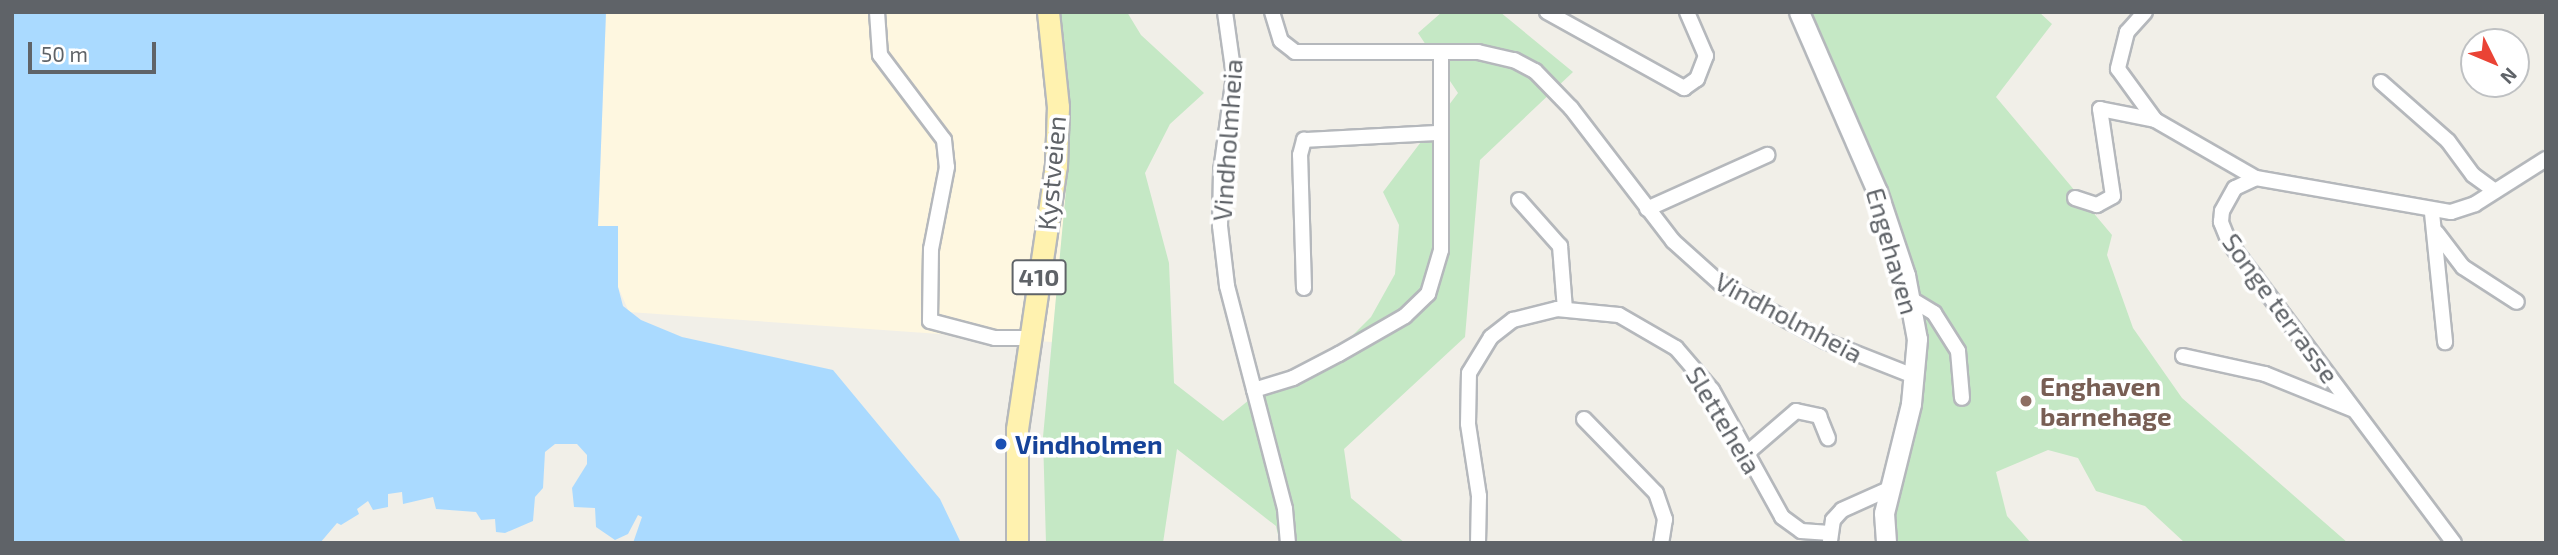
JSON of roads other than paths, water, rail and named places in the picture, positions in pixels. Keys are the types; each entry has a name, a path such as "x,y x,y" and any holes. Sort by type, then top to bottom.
{"main road":[{"name":"Kystveien","path":"1017,543 1017,429 1028,338 1056,166 1058,107 1048,12"}],"street":[{"path":"877,12 880,55 944,141 947,167 931,249 930,320 995,338 1028,338"},
{"name":"Vindholmheia","path":"1225,12 1234,76 1221,171 1220,226 1227,286 1285,509 1289,543"},
{"name":"Vindholmheia","path":"1272,12 1281,41 1295,51 1496,54 1535,71 1572,108 1647,209 1680,248 1721,284 1825,341 1914,376"},
{"path":"1548,12 1684,88 1697,79 1706,56 1687,12"},
{"name":"Engehaven","path":"1799,12 1877,191 1911,299 1917,339 1914,376 1884,513 1886,543"},
{"path":"2145,12 2127,32 2118,69 2155,120"},
{"path":"1254,390 1339,354 1405,316 1427,294 1441,250 1441,52"},
{"path":"2381,82 2495,191"},
{"path":"2075,198 2097,205 2113,196 2100,109 2155,120 2256,178 2432,212 2464,208 2546,159"},
{"path":"1304,288 1300,155 1304,140 1439,133"},
{"path":"1647,209 1767,155"},
{"name":"Songe terrasse","path":"2256,178 2235,188 2225,200 2221,222 2224,233 2454,543"},
{"path":"1519,200 1560,246 1565,309"},
{"path":"2432,212 2445,342"},
{"path":"2434,229 2463,267 2516,302"},
{"path":"1911,299 1934,313 1958,351 1962,398"},
{"name":"Sletteheia","path":"1478,543 1479,496 1467,397 1475,358 1513,320 1565,309 1619,315 1676,348 1712,390 1745,454 1789,526 1830,538 1842,510 1889,489"},
{"name":"Songe terrasse","path":"2183,356 2264,374 2354,410"},
{"path":"1745,454 1796,411 1819,416 1828,438"},
{"path":"1584,419 1656,493 1665,519 1661,543"}],"water":[{"path":"12,12 606,12 598,226 618,226 618,287 623,306 641,320 682,337 833,370 940,499 961,543 633,543 642,517 638,515 628,534 615,540 596,527 595,508 574,507 572,488 587,464 587,455 577,444 555,444 545,452 543,488 535,497 533,521 505,533 496,532 495,519 481,520 476,512 436,509 433,497 403,504 402,492 388,494 388,507 373,510 368,501 357,509 359,514 341,525 337,523 320,543 12,543"}],"place":[{"name":"Enghaven barnehage","path":"2026,401"},
{"name":"Vindholmen","path":"1001,444"}]}
